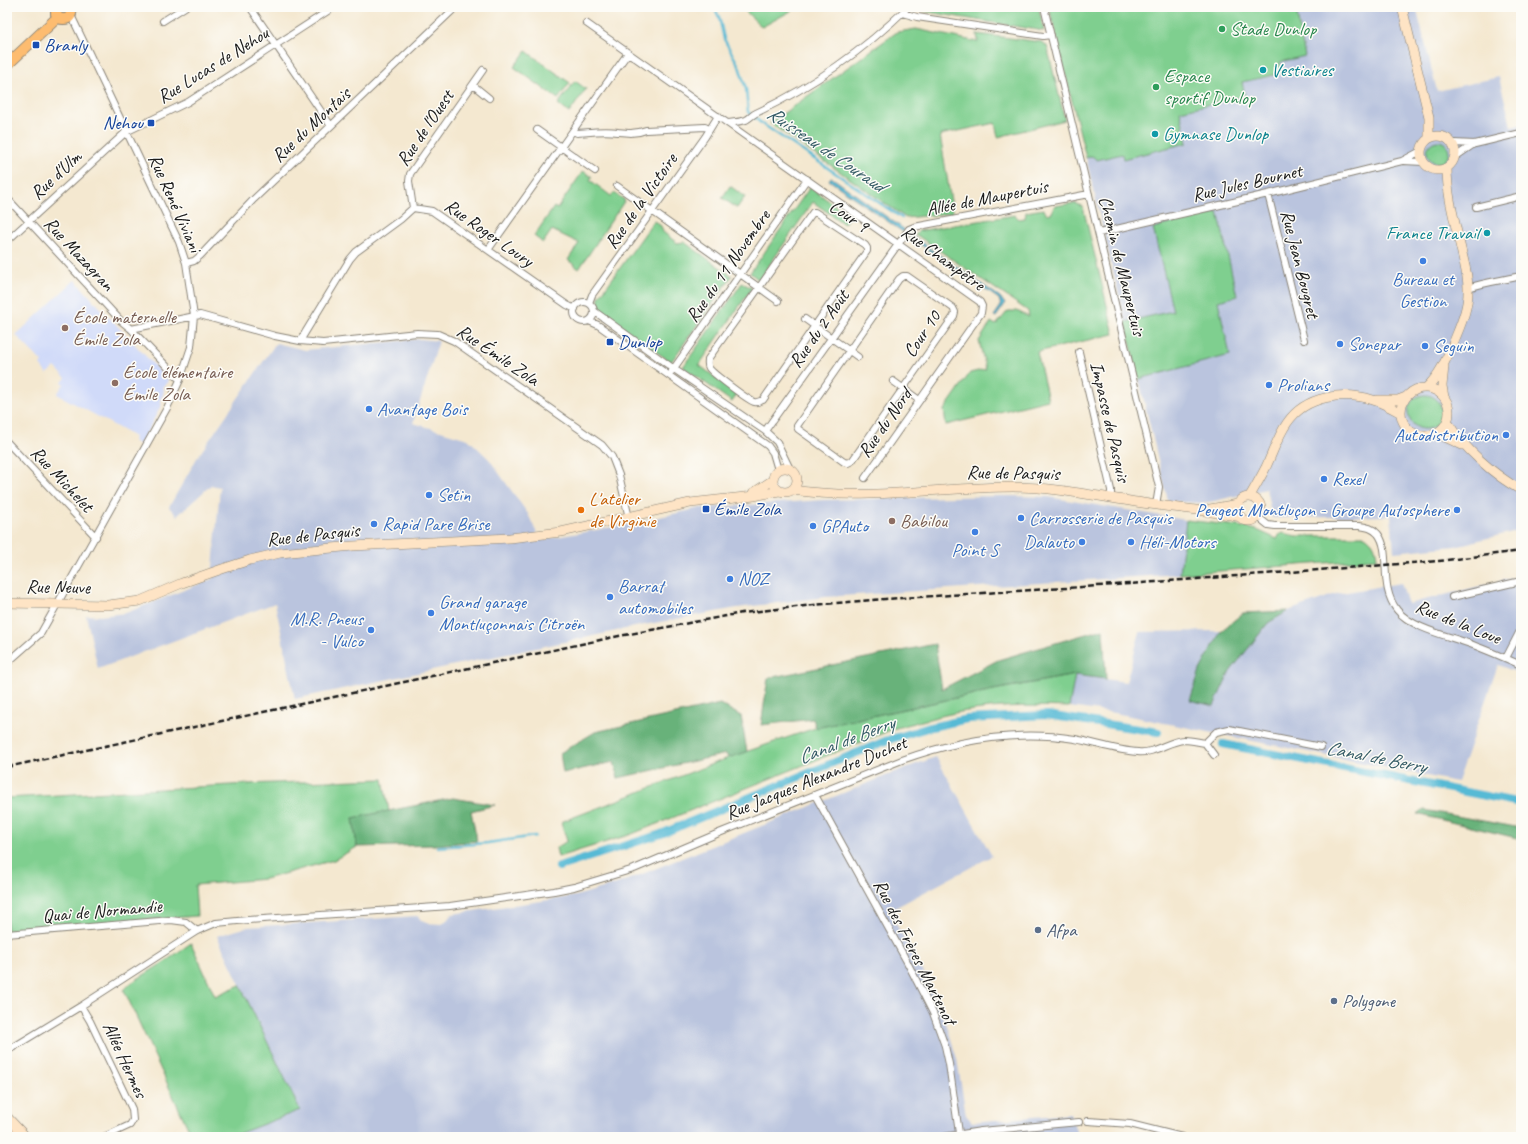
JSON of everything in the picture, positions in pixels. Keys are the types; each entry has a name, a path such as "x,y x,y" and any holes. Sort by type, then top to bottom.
{"main road":[{"path":"1402,7 1429,117 1429,138"},
{"path":"7,65 64,9"},
{"path":"1429,117 1442,136 1453,142 1456,152 1451,165 1447,168 1436,170 1427,166 1424,162 1421,151 1422,146 1429,138 1433,136 1442,136"},
{"path":"1426,388 1444,365 1465,312 1468,288 1464,262 1449,197 1447,168"},
{"path":"1436,170 1449,197"},
{"path":"1406,397 1401,413 1407,427 1420,435 1428,436 1436,434 1447,421 1449,409 1444,397 1442,386 1444,365"},
{"path":"1374,400 1398,400 1406,397 1415,390 1426,388 1439,392 1444,397"},
{"path":"1254,498 1266,466 1288,421 1306,405 1322,398 1357,396 1374,400 1401,413"},
{"path":"1447,421 1454,434 1467,448 1505,480 1521,490"},
{"path":"1436,434 1467,448"},
{"path":"786,468 790,469 795,474 797,484 792,490 786,493 779,491 774,486 773,480 775,473 778,470 786,468"},
{"name":"Rue de Pasquis","path":"742,498 756,492 773,480"},
{"path":"797,480 819,494"},
{"name":"Rue de Pasquis","path":"792,490 819,494 871,494 1013,487 1069,491 1191,510 1206,510 1238,504"},
{"name":"Rue de Pasquis","path":"108,605 140,601 182,583 222,569 250,560 280,553 302,550 516,537 560,532 629,518 690,503 742,498 779,491"},
{"path":"1243,498 1254,498 1260,502 1262,510 1255,520 1247,521 1241,517 1237,511 1238,504 1243,498"},
{"name":"Rue de Pasquis","path":"1206,510 1241,517"},
{"name":"Rue Neuve","path":"7,603 108,605"},
{"path":"7,1117 26,1137"}],"street":[{"path":"163,21 185,7"},
{"path":"250,7 331,126"},
{"name":"Rue Lucas de Nehou","path":"126,132 188,102 334,7"},
{"name":"Rue du Montais","path":"186,263 200,256 254,199 456,7"},
{"path":"728,123 749,118 754,114 772,106 865,46 908,7"},
{"name":"Chemin de Maupertuis","path":"1044,7 1159,487 1156,505"},
{"name":"Rue René Viviani","path":"7,663 41,633 59,604 167,408 180,380 191,347 194,316 186,263 179,242 64,9"},
{"path":"902,13 1043,36 1051,35"},
{"path":"488,250 562,148 628,53 586,23"},
{"name":"Rue Champêtre","path":"628,53 898,243 980,302 982,306"},
{"name":"Rue de l'Ouest","path":"413,208 409,181 410,174 484,70"},
{"path":"473,85 489,98"},
{"name":"Rue de la Victoire","path":"589,303 592,295 718,116"},
{"path":"573,131 577,133 618,131 626,133 639,133 646,130 705,127 710,129"},
{"path":"537,130 595,171"},
{"name":"Rue d'Ulm","path":"7,241 126,132"},
{"path":"1453,142 1475,144 1521,133"},
{"path":"1455,157 1475,144"},
{"name":"Rue Jules Bournet","path":"1098,233 1268,194 1402,161 1421,151"},
{"name":"Rue Jules Bournet","path":"1402,161 1424,162"},
{"name":"Rue du 11 Novembre","path":"668,375 674,369 807,180"},
{"path":"617,186 778,301"},
{"name":"Allée de Maupertuis","path":"898,243 909,229 914,227 1089,194"},
{"name":"Rue Jean Bougret","path":"1268,194 1304,340"},
{"path":"1476,207 1521,196"},
{"name":"Rue Mazagran","path":"7,198 121,321 131,329 180,380"},
{"name":"Rue Roger Loury","path":"300,342 350,259 356,252 401,219 413,208 432,210 560,301 575,309 576,319 598,326 768,446 773,453 778,470"},
{"name":"Cour 9","path":"813,212 865,245 867,248 867,251 815,326 763,400 760,402 754,402 709,369 708,359 813,212"},
{"name":"Rue du 2 Août","path":"764,431 898,243"},
{"name":"Cour 10","path":"903,276 907,276 953,308 955,312 954,316 852,461 848,463 844,462 798,429 797,426 849,351 899,279 903,276"},
{"path":"1468,288 1477,284 1521,277"},
{"path":"575,309 581,303 589,303 594,311 674,369 764,431 777,442 790,469"},
{"name":"Rue du Nord","path":"865,478 981,313 982,306"},
{"path":"589,322 593,317 594,311"},
{"name":"Rue Émile Zola","path":"131,329 200,315 300,342 323,343 417,333 438,334 454,341 602,445 612,457 619,475 629,518"},
{"path":"805,319 858,357"},
{"name":"Impasse de Pasquis","path":"1079,352 1111,490 1111,498"},
{"path":"893,381 919,400"},
{"name":"Rue Michelet","path":"7,442 96,537"},
{"name":"Rue de la Loue","path":"1258,517 1264,523 1275,526 1359,526 1371,528 1378,534 1384,551 1388,592 1393,605 1402,616 1417,625 1521,665"},
{"path":"1452,597 1521,581"},
{"path":"1506,658 1521,629"},
{"path":"1214,755 1205,743 1216,732 1229,729 1321,747"},
{"name":"Rue Jacques Alexandre Duchet","path":"197,931 216,923 230,921 450,906 554,891 595,882 634,869 719,833 914,756 971,740 1036,736 1057,737 1075,739 1138,752 1155,750 1184,740 1205,743"},
{"name":"Rue des Frères Martenot","path":"815,795 906,960 933,1013 945,1046 949,1064 959,1133"},
{"name":"Quai de Normandie","path":"7,934 171,920 186,922 197,931"},
{"path":"7,1051 81,1006 197,931"},
{"name":"Allée Hermes","path":"81,1006 90,1021 132,1109 133,1120 130,1125 104,1137"},
{"path":"1088,1121 1130,1124 1182,1137"},
{"path":"943,1137 959,1133 1079,1122"}],"shaded area":[{"path":"1296,7 1416,7 1437,91 1499,77 1511,126 1521,124 1521,530 1455,546 1394,552 1391,516 1272,518 1266,489 1201,503 1168,501 1086,158 1092,156 1097,160 1122,154 1124,159 1187,143 1180,111 1245,96 1242,82 1283,74 1280,62 1305,56"},
{"name":"École élémentaire Émile Zola","path":"75,280 94,303 96,303 169,381 162,387 164,389 160,400 162,404 140,445 133,441 135,437 57,394 64,384 62,382 66,378 55,367 47,374 40,365 42,362 16,335"},
{"path":"420,339 439,341 413,423 468,439 489,459 528,514 540,540 624,525 700,508 824,500 1001,496 1048,497 1186,520 1180,574 825,597 737,608 649,624 295,699 275,603 98,669 86,615 100,616 126,613 212,579 220,487 211,485 177,516 169,507 197,458 276,343 305,350"},
{"path":"1521,576 1521,674 1498,665 1457,782 1115,713 1069,707 1075,675 1126,682 1140,632 1221,631 1200,670 1190,699 1214,706 1229,673 1268,623 1288,611 1336,594 1401,583 1408,604"},
{"path":"936,757 992,856 889,911 929,984 947,1026 957,1059 966,1115 972,1122 1070,1114 1078,1137 230,1137 300,1110 217,936 248,927 418,916 426,923 441,924 452,914 576,896 620,883"}],"green space":[{"path":"741,7 798,7 762,27"},
{"path":"918,7 1039,8 1044,31 916,10"},
{"name":"Espace sportif Dunlop","path":"1049,7 1296,7 1305,56 1280,62 1283,73 1242,82 1245,96 1180,111 1187,143 1123,159 1122,154 1097,160 1092,156 1086,158"},
{"path":"916,29 978,42 977,34 1042,42 1047,46 1065,120 998,137 995,123 940,135 953,213 906,218 770,123 897,32"},
{"path":"526,51 570,83 558,99 514,67"},
{"path":"575,81 586,89 569,113 558,104"},
{"path":"1438,141 1446,144 1449,152 1446,160 1438,163 1430,160 1427,152 1430,144"},
{"path":"583,171 592,177 590,180 611,196 614,193 625,200 579,269 568,260 579,243 552,230 543,243 534,236 554,207 557,209"},
{"path":"730,186 745,197 737,208 722,198"},
{"path":"810,187 849,216 844,224 813,202 759,280 750,273"},
{"path":"1075,203 1083,207 1114,334 1037,352 1048,400 946,425 944,410 970,373 986,369 979,341 991,322 996,325 1008,311 1017,311 1029,317 1028,311 915,234 918,231 1015,215 1019,219 1025,218 1026,212 1043,209 1047,214 1052,213 1054,206"},
{"path":"1218,212 1237,296 1218,301 1230,355 1139,379 1125,322 1173,311 1153,228"},
{"path":"654,221 661,226 663,232 677,243 684,242 732,276 671,362 604,315 599,305 599,297"},
{"path":"742,283 752,288 699,365 737,394 732,402 683,367"},
{"path":"1422,395 1428,395 1437,400 1441,406 1441,418 1437,424 1428,429 1422,429 1413,424 1408,415 1408,409 1413,400"},
{"path":"1186,520 1238,526 1257,530 1277,539 1280,534 1283,533 1296,536 1365,536 1374,546 1377,559 1180,574"},
{"path":"1288,611 1268,623 1229,673 1214,706 1190,700 1200,670 1221,631 1243,613"},
{"path":"1103,629 1106,679 1075,675 993,690 816,728 813,719 761,725 768,678 935,644 942,689 998,660"},
{"path":"1075,675 1069,707 1022,706 986,708 945,715 896,728 632,834 558,857 556,848 567,841 561,822 728,758 815,728 993,690"},
{"path":"720,704 741,716 747,752 728,758 726,754 618,778 614,762 563,773 560,753 595,732"},
{"path":"383,779 389,811 353,818 357,847 334,860 265,879 195,885 197,916 7,931 7,798 247,784"},
{"path":"453,798 495,805 471,811 477,841 434,845 357,847 353,818"},
{"path":"1424,810 1521,828 1521,839 1417,814"},
{"path":"191,943 215,996 240,985 300,1110 230,1137 192,1137 124,990 131,983"}],"water":[{"path":"831,177 905,230 903,232 829,180"},
{"path":"908,233 1000,297 1005,304 996,317 994,316 1001,306 999,299 907,235"}],"waterway":[{"name":"Ruisseau de Couraud","path":"714,7 719,17 724,39 739,66 746,89 748,112 761,123 902,218"},
{"name":"Canal de Berry","path":"559,867 661,834 888,740 927,728 967,719 1047,715 1158,732"},
{"name":"Canal de Berry","path":"1223,744 1521,803"},
{"path":"437,847 488,843 535,836"}],"railway":[{"path":"7,767 614,637 742,613 885,599 1115,585 1439,561 1521,551"}],"place":[{"name":"Stade Dunlop","path":"1222,29"},
{"name":"Branly","path":"36,45"},
{"name":"Vestiaires","path":"1263,70"},
{"name":"Espace sportif Dunlop","path":"1156,87"},
{"name":"Nehou","path":"151,123"},
{"name":"Gymnase Dunlop","path":"1155,134"},
{"name":"France Travail","path":"1487,233"},
{"name":"Bureau et Gestion","path":"1423,261"},
{"name":"École maternelle Émile Zola","path":"65,328"},
{"name":"Dunlop","path":"610,342"},
{"name":"Sonepar","path":"1340,344"},
{"name":"Seguin","path":"1425,346"},
{"name":"École élémentaire Émile Zola","path":"115,383"},
{"name":"Prolians","path":"1269,385"},
{"name":"Avantage Bois","path":"369,409"},
{"name":"Autodistribution","path":"1506,435"},
{"name":"Rexel","path":"1324,479"},
{"name":"Setin","path":"429,495"},
{"name":"Émile Zola","path":"706,509"},
{"name":"L'atelier de Virginie","path":"581,510"},
{"name":"Peugeot Montluçon - Groupe Autosphere","path":"1457,510"},
{"name":"Carrosserie de Pasquis","path":"1021,518"},
{"name":"Babilou","path":"892,521"},
{"name":"Rapid Pare Brise","path":"374,524"},
{"name":"GPAuto","path":"813,526"},
{"name":"Point S","path":"975,532"},
{"name":"Dalauto","path":"1082,542"},
{"name":"Héli-Motors","path":"1131,542"},
{"name":"NOZ","path":"730,579"},
{"name":"Barrat automobiles","path":"610,597"},
{"name":"Grand garage Montluçonnais Citroën","path":"431,613"},
{"name":"M.R. Pneus - Vulco","path":"371,630"},
{"name":"Afpa","path":"1038,930"},
{"name":"Polygone","path":"1334,1001"}]}
